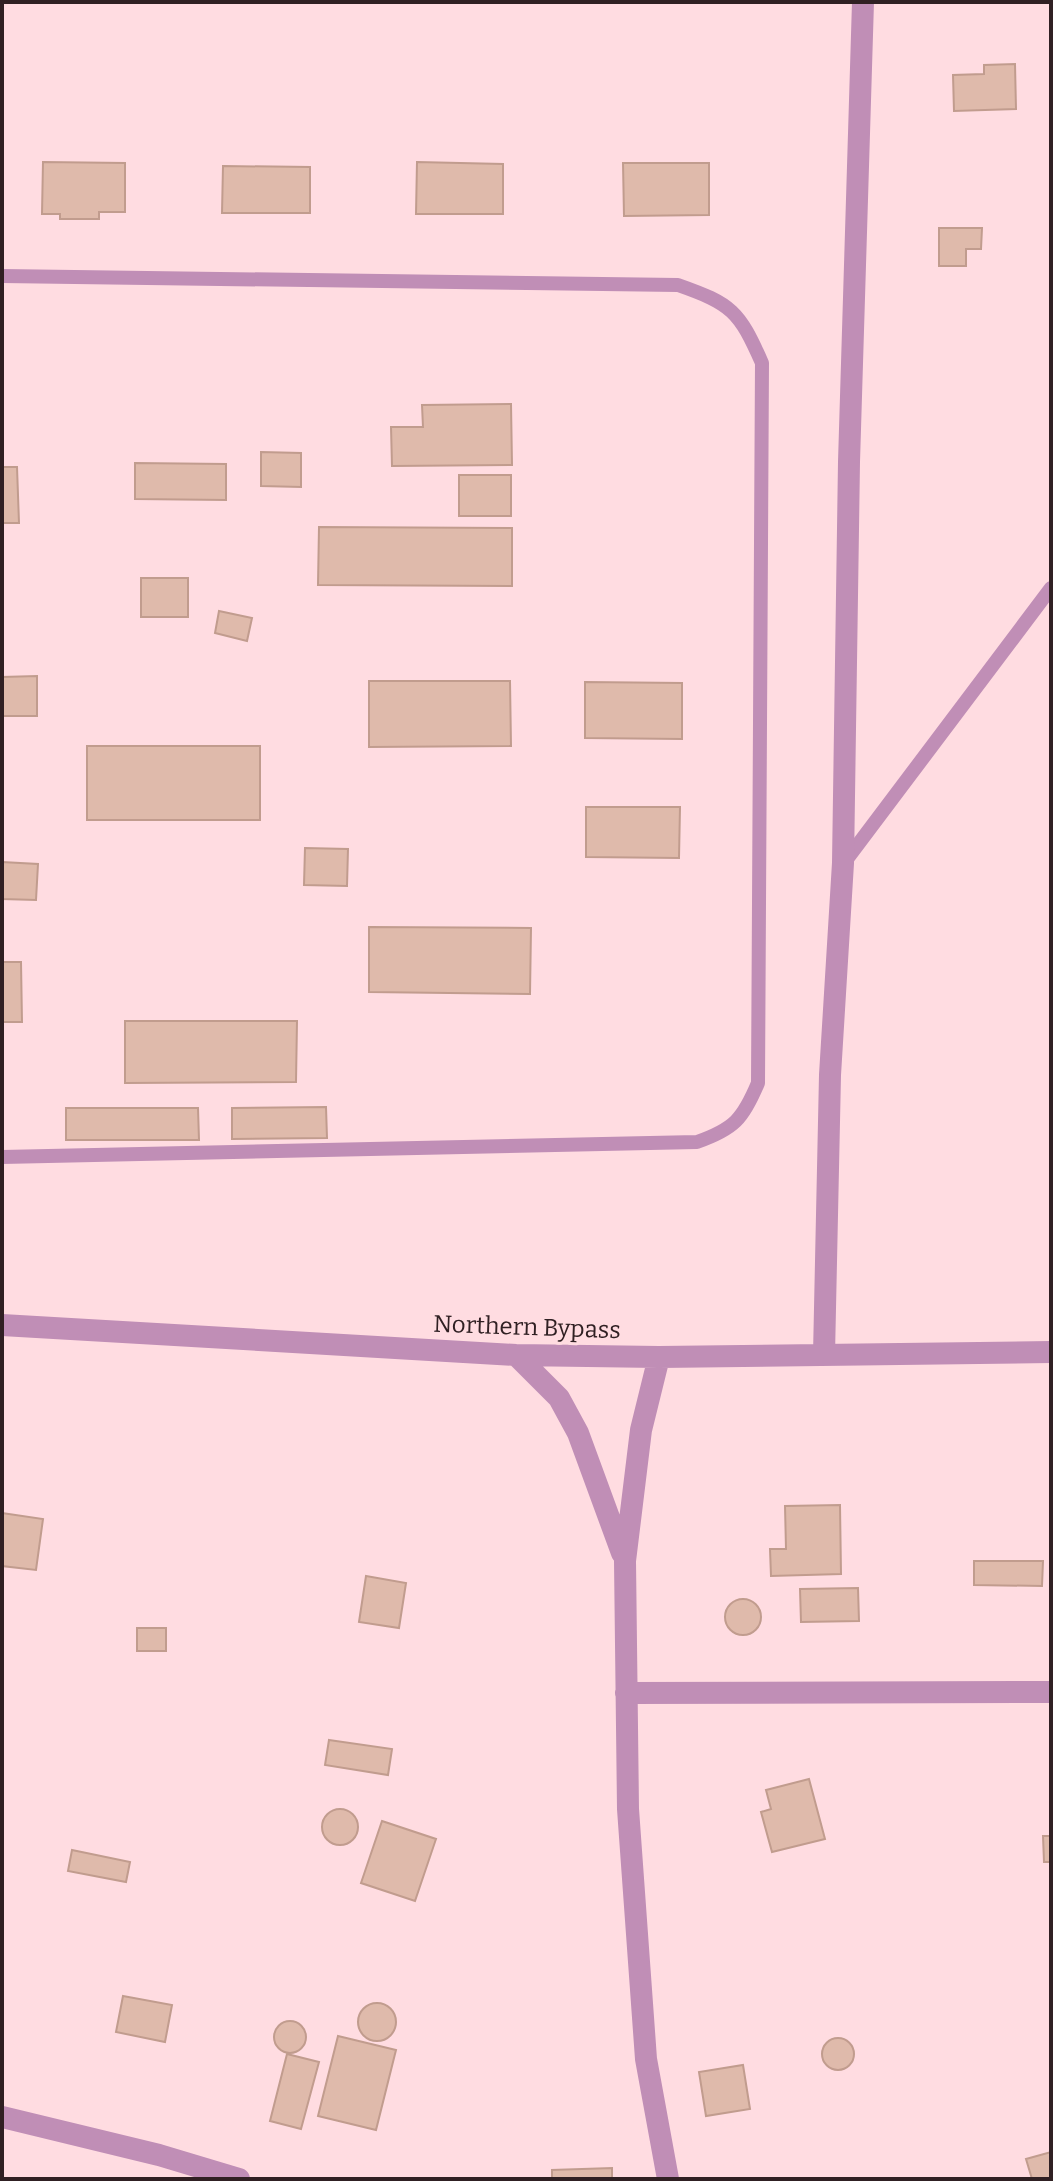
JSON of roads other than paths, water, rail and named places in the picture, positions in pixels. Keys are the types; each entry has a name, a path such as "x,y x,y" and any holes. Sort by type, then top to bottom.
{"street":[{"path":"824,1355 830,1075 843,863 849,462 863,2"},
{"name":"Northern Bypass","path":"2,1325 516,1355 659,1357 1051,1352"},
{"path":"516,1355 559,1398 578,1433 625,1561"},
{"path":"659,1357 641,1430 625,1561 626,1693 628,1809 646,2059 668,2179"},
{"path":"626,1693 1051,1692"},
{"path":"2,2117 159,2155 239,2179"}],"lane":[{"path":"2,276 678,285 718,299 744,322 762,363 758,1083 744,1115 721,1133 697,1142 2,1157"},
{"path":"843,863 1051,588"}]}
